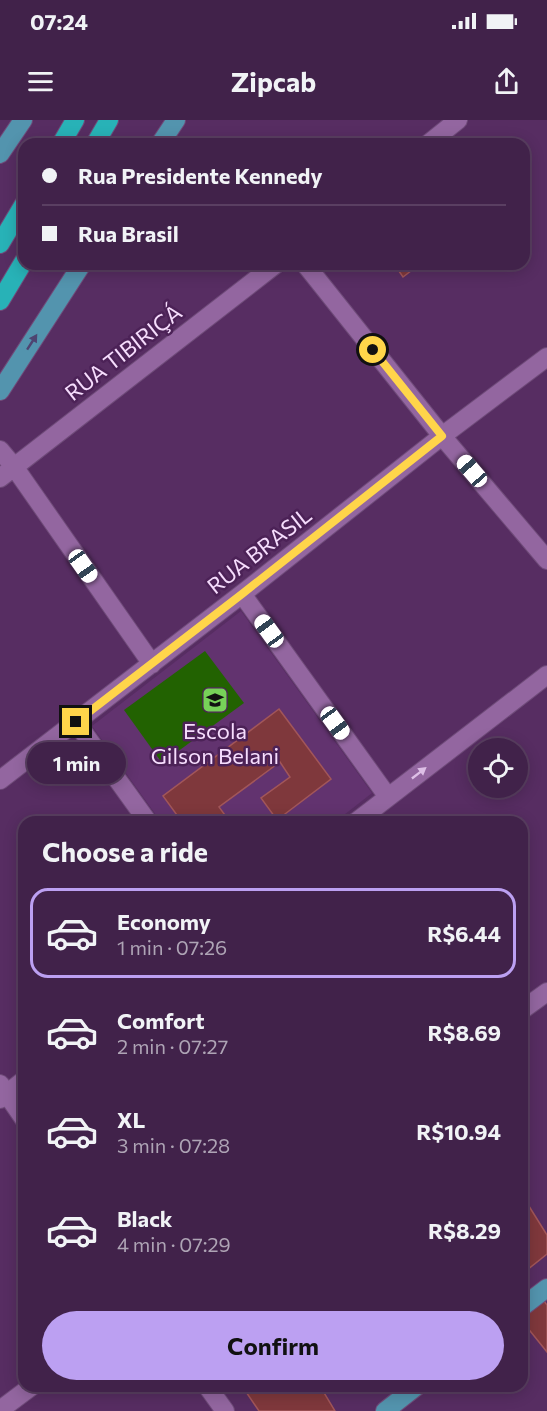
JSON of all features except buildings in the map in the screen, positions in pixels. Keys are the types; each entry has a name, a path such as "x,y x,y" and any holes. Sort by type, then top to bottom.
{"highway":[{"path":"64,138 75,120"},
{"path":"99,138 110,120"},
{"path":"0,243 18,214"},
{"path":"0,301 19,270"}],"main road":[{"path":"0,154 23,120"},
{"path":"164,138 176,120"},
{"path":"0,391 78,270"},
{"path":"528,1302 547,1288"},
{"path":"385,1411 409,1392"}],"street":[{"path":"436,138 459,120"},
{"name":"RUA TIBIRIÇÁ","path":"7,473 268,270"},
{"path":"310,270 442,436 547,560"},
{"name":"RUA BRASIL","path":"0,780 547,357"},
{"path":"0,450 7,473 152,664"},
{"path":"242,594 388,797"},
{"path":"364,816 547,675"},
{"path":"76,722 144,816"},
{"path":"528,1006 547,992"},
{"path":"18,1083 2,1092 18,1112"},
{"path":"0,1410 24,1392"},
{"path":"211,1392 225,1411"}],"shaded area":[{"name":"Escola Gilson Belani","path":"241,611 372,793 343,816 157,816 92,726"}],"green space":[{"path":"205,651 244,703 162,763 124,710"}],"place":[{"name":"Escola Gilson Belani","path":"215,700"}],"route":[{"path":"76,722 442,436 373,350"}]}
